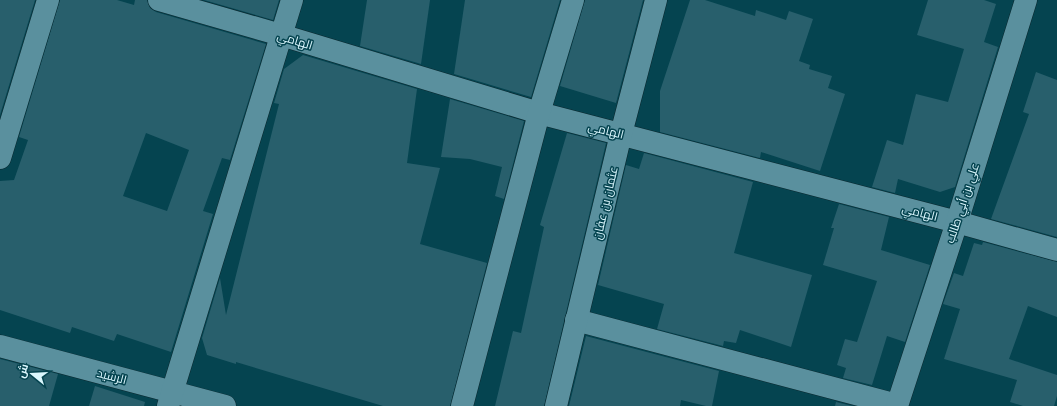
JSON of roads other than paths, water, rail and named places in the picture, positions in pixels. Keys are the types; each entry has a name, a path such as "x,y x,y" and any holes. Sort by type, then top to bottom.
{"street":[{"path":"0,158 48,0"},
{"name":"الهامي","path":"159,0 281,35 539,113 957,222 1057,250"},
{"path":"170,399 292,0"},
{"path":"462,406 539,113 573,0"},
{"name":"عثمان بن عفان","path":"556,406 621,134 656,0"},
{"name":"علي بن أبي طالب","path":"897,406 957,222 1026,0"},
{"path":"576,320 897,406"},
{"name":"الرشيد","path":"0,346 170,399 225,406"}]}
